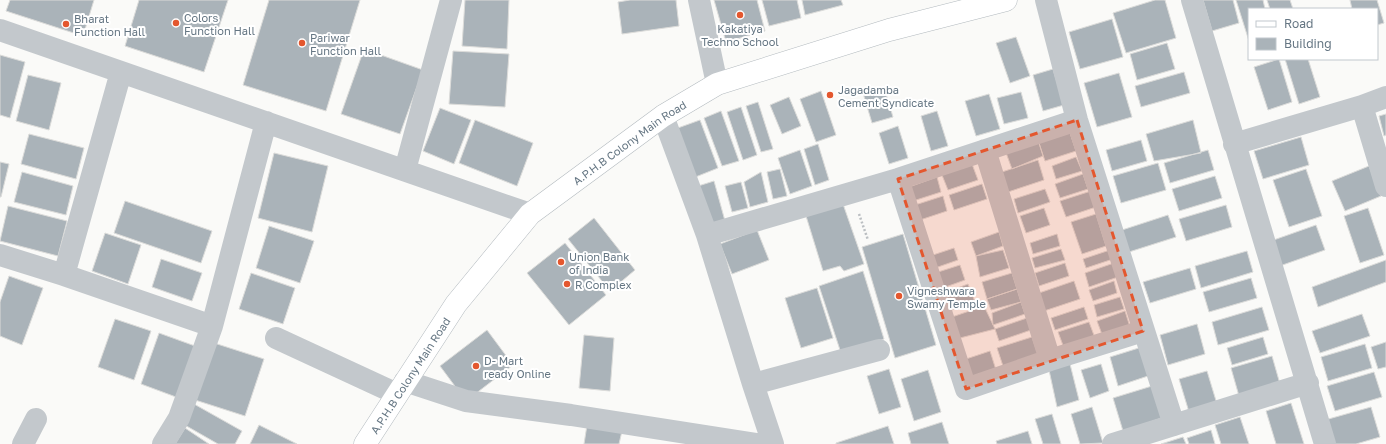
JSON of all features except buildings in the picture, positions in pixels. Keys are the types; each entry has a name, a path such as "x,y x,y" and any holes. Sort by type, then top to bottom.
{"street":[{"path":"406,170 451,0"},
{"path":"699,0 717,84"},
{"name":"A.P.H.B Colony Main Road","path":"365,444 456,304 530,214 663,116 717,84 889,30 1006,0"},
{"path":"1046,0 1077,120 1174,425"},
{"path":"1192,0 1234,144 1308,383 1325,444"},
{"path":"0,30 530,214"},
{"path":"64,275 121,72"},
{"path":"1234,144 1362,106 1386,97"},
{"path":"1362,106 1386,186"},
{"path":"663,116 707,235 773,444"},
{"path":"707,235 898,179 1077,120"},
{"path":"163,444 179,418 212,326 266,122"},
{"path":"985,150 1050,360"},
{"path":"898,179 966,389 1143,330"},
{"path":"0,255 64,275 212,326"},
{"path":"276,338 401,387 466,401 571,415 757,444"},
{"path":"753,384 879,350"},
{"path":"1113,444 1308,383"},
{"path":"23,444 36,419"}],"highlighted area":[{"path":"1077,120 1143,331 966,389 898,179"}],"place":[{"name":"Kakatiya Techno School","path":"740,15"},
{"name":"Colors Function Hall","path":"176,23"},
{"name":"Bharat Function Hall","path":"66,24"},
{"name":"Pariwar Function Hall","path":"302,43"},
{"name":"Jagadamba Cement Syndicate","path":"830,95"},
{"name":"Union Bank of India","path":"561,262"},
{"name":"R Complex","path":"567,284"},
{"name":"Vigneshwara Swamy Temple","path":"899,296"},
{"name":"D- Mart ready Online","path":"476,366"}]}
